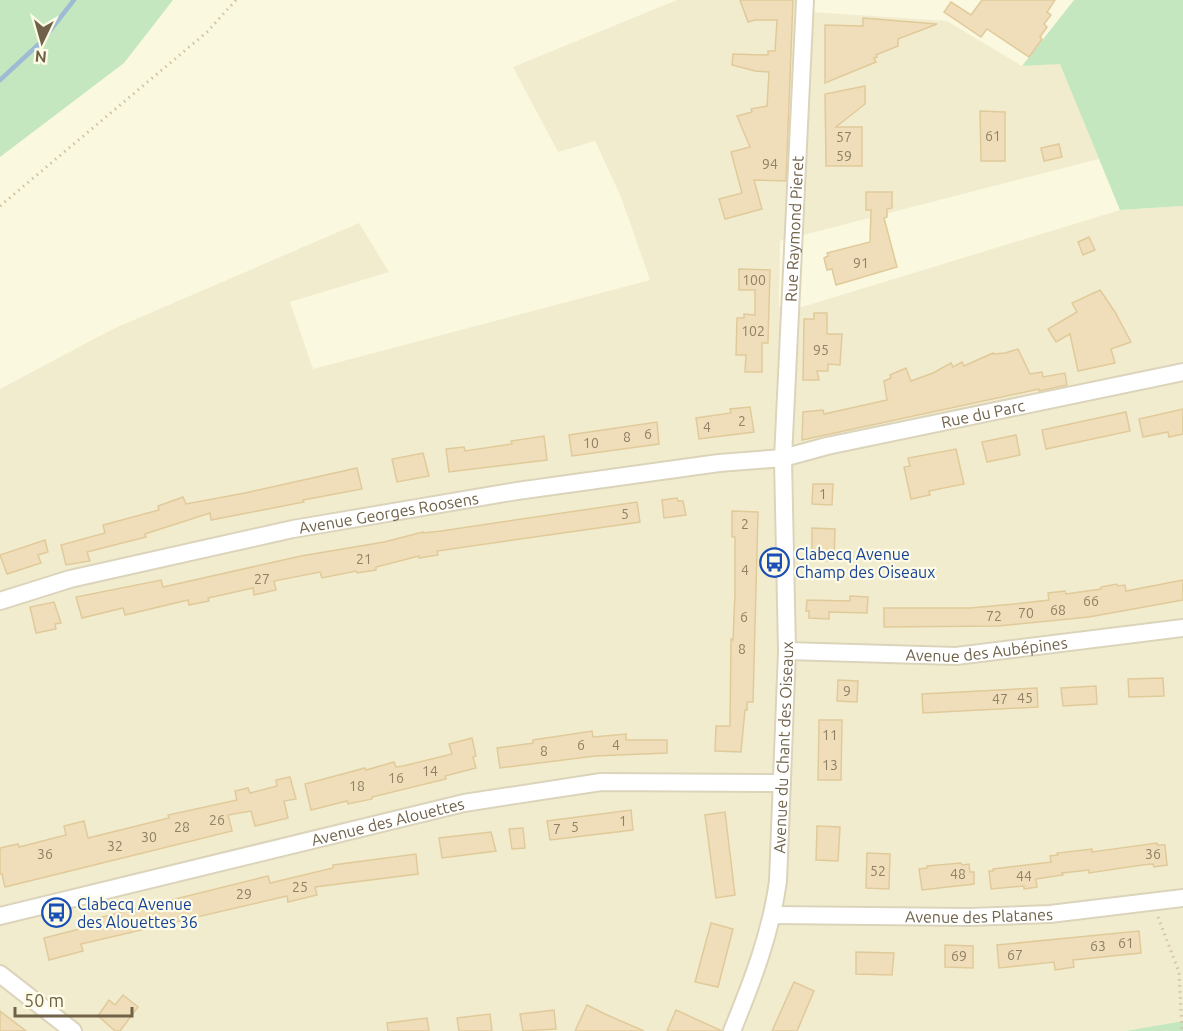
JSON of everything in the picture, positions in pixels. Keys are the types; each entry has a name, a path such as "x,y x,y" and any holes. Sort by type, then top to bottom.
{"street":[{"name":"Rue Raymond Pieret","path":"783,458 805,0"},
{"name":"Rue du Parc","path":"783,458 827,446 1183,372"},
{"name":"Avenue Georges Roosens","path":"0,601 81,577 347,520 517,491 719,463 783,458"},
{"name":"Avenue du Chant des Oiseaux","path":"732,1031 749,990 773,915 778,881 787,651 783,458"},
{"name":"Avenue des Aubépines","path":"787,651 956,656 1183,627"},
{"name":"Avenue des Alouettes","path":"0,916 464,803 601,782 782,783"},
{"name":"Avenue des Platanes","path":"773,915 969,917 1050,914 1183,898"},
{"path":"0,974 73,1031"}],"path":[{"path":"0,206 207,32 236,0"},
{"path":"1156,901 1158,916 1179,972 1182,1031"}],"shaded area":[{"path":"677,0 795,0 796,11 947,21 1022,66 1060,63 1099,159 780,241 779,306 802,307 1120,210 1183,206 1183,1021 1125,1031 0,1031 0,389 113,329 359,223 389,272 290,302 313,369 650,280 621,197 595,141 558,152 513,67"}],"green space":[{"path":"0,0 173,0 124,63 0,157"},
{"path":"1074,0 1183,0 1183,206 1120,210 1060,64 1022,66"},
{"path":"1183,1021 1183,1031 1125,1031"}],"building":[{"path":"740,0 793,0 786,181 754,180 762,209 725,219 719,199 742,193 731,152 750,147 737,116 752,112 751,109 767,106 769,72 732,65 733,54 768,55 768,51 775,51 777,20 748,22"},
{"path":"982,0 1055,0 1047,12 1051,15 1044,24 1047,27 1040,37 1042,39 1029,57 987,29 981,37 944,12 951,2 971,15"},
{"path":"863,18 937,24 898,39 898,46 876,55 877,57 874,58 876,62 825,83 825,25 863,26"},
{"path":"865,86 865,104 836,127 862,127 862,166 826,166 825,94"},
{"path":"980,111 1005,112 1005,161 981,161"},
{"path":"1059,144 1062,157 1044,161 1041,148"},
{"path":"866,192 892,192 892,208 887,209 887,217 884,218 897,267 836,285 832,269 827,270 824,258 828,256 827,253 870,242 871,210 866,210"},
{"path":"1089,237 1095,250 1083,255 1078,242"},
{"path":"739,269 770,270 768,343 762,343 762,372 745,372 746,355 736,355 737,318 744,318 744,314 755,315 755,290 739,290"},
{"path":"1100,290 1131,342 1111,349 1115,363 1078,371 1070,334 1056,342 1048,329 1077,312 1072,303"},
{"path":"814,313 827,313 827,334 842,334 840,365 828,364 828,371 817,371 819,380 803,380 804,319 814,319"},
{"path":"1018,349 1030,374 1042,372 1043,377 1065,373 1067,385 802,440 803,412 823,410 824,414 887,400 884,381 891,378 890,375 906,368 911,381 951,363 953,367 962,362 964,366 993,353 1005,353"},
{"path":"750,407 754,432 699,439 696,418 731,413 730,409"},
{"path":"1183,409 1183,434 1169,437 1168,432 1143,437 1139,419"},
{"path":"1126,412 1130,431 1046,449 1042,430"},
{"path":"657,422 659,444 572,456 569,435"},
{"path":"1016,435 1020,455 987,462 982,442"},
{"path":"544,436 547,460 449,472 446,449 464,447 465,451 512,444 511,441"},
{"path":"956,449 964,484 929,491 930,495 911,499 904,467 910,466 908,458"},
{"path":"423,453 429,476 397,482 392,459"},
{"path":"357,468 362,489 211,520 210,513 145,534 146,537 87,552 90,561 66,565 61,545 105,533 103,525 159,510 158,506 183,497 186,504"},
{"path":"813,484 833,484 832,505 812,504"},
{"path":"677,498 678,501 683,501 686,515 664,518 662,500"},
{"path":"637,502 640,522 437,551 438,555 419,558 419,556 376,567 376,570 357,573 356,571 322,578 320,572 274,581 276,590 254,595 253,588 208,598 209,601 189,605 188,600 125,615 123,608 82,618 76,597 161,580 163,587 423,532"},
{"path":"732,511 758,512 753,702 747,702 747,710 745,710 741,752 715,751 716,726 730,726 731,639 733,640 735,593 735,537 732,537"},
{"path":"812,528 835,529 834,561 812,560"},
{"path":"45,540 48,552 38,555 41,563 7,574 0,555"},
{"path":"1183,580 1183,600 1089,617 998,626 884,627 884,608 970,608 1014,604 1049,600 1048,593 1065,591 1066,594 1101,589 1101,587 1117,584 1118,586 1125,585 1126,591"},
{"path":"850,596 868,597 867,613 829,612 829,619 809,618 809,611 806,611 807,600 850,601"},
{"path":"54,602 61,623 55,624 56,629 36,633 30,607"},
{"path":"1163,678 1164,696 1129,697 1128,679"},
{"path":"838,680 858,681 857,702 837,701"},
{"path":"1096,686 1097,704 1063,706 1061,688"},
{"path":"1037,688 1038,707 923,713 922,694"},
{"path":"819,720 842,720 841,780 818,780"},
{"path":"592,731 593,737 626,734 626,740 667,740 667,753 595,756 500,768 497,748"},
{"path":"472,738 476,768 445,776 446,779 372,797 372,799 348,804 347,801 311,810 305,784 394,762 396,767 452,754 449,744"},
{"path":"290,777 296,799 284,801 288,818 255,826 251,811 228,815 232,831 5,887 2,874 0,874 0,848 18,844 19,847 66,835 64,826 84,821 88,838 169,818 168,815 237,800 235,791 248,788 250,793 277,786 276,780"},
{"path":"631,810 633,830 550,840 547,821"},
{"path":"725,812 735,895 716,898 705,815"},
{"path":"817,826 840,827 838,861 816,860"},
{"path":"523,828 525,848 512,849 509,829"},
{"path":"491,832 496,851 442,858 439,838"},
{"path":"1157,843 1157,845 1165,845 1167,865 1154,867 1153,864 1089,873 1089,870 1062,873 1063,875 1036,879 1037,887 991,889 989,871 993,869 1051,862 1050,856 1058,855 1057,853 1092,849 1092,852"},
{"path":"867,853 890,854 889,889 866,888"},
{"path":"416,854 418,874 315,887 317,895 288,902 287,896 81,944 83,951 49,960 44,938 95,925 94,919 268,876 270,883 333,868 333,865"},
{"path":"961,863 962,865 969,864 970,872 974,872 974,884 922,890 919,869 927,868 927,866"},
{"path":"711,923 733,929 718,987 695,982"},
{"path":"1139,931 1141,953 1073,960 1074,967 1055,970 1054,962 999,968 997,945"},
{"path":"945,945 973,946 973,968 945,967"},
{"path":"856,952 894,953 892,975 856,974"},
{"path":"794,982 814,991 797,1031 772,1031"},
{"path":"123,995 138,1007 120,1031 115,1031 98,1016 109,1000 115,1005"},
{"path":"587,1005 605,1014 644,1031 575,1031"},
{"path":"554,1010 556,1029 523,1031 520,1014"},
{"path":"676,1010 722,1031 667,1031"},
{"path":"0,1011 26,1031 0,1031"},
{"path":"490,1014 492,1031 459,1031 457,1018"},
{"path":"427,1018 429,1031 388,1031 387,1023"}],"waterway":[{"path":"0,80 41,42 74,0"}],"place":[{"name":"Clabecq Avenue Champ des Oiseaux","path":"774,563"},
{"name":"Clabecq Avenue des Alouettes 36","path":"56,913"}]}
